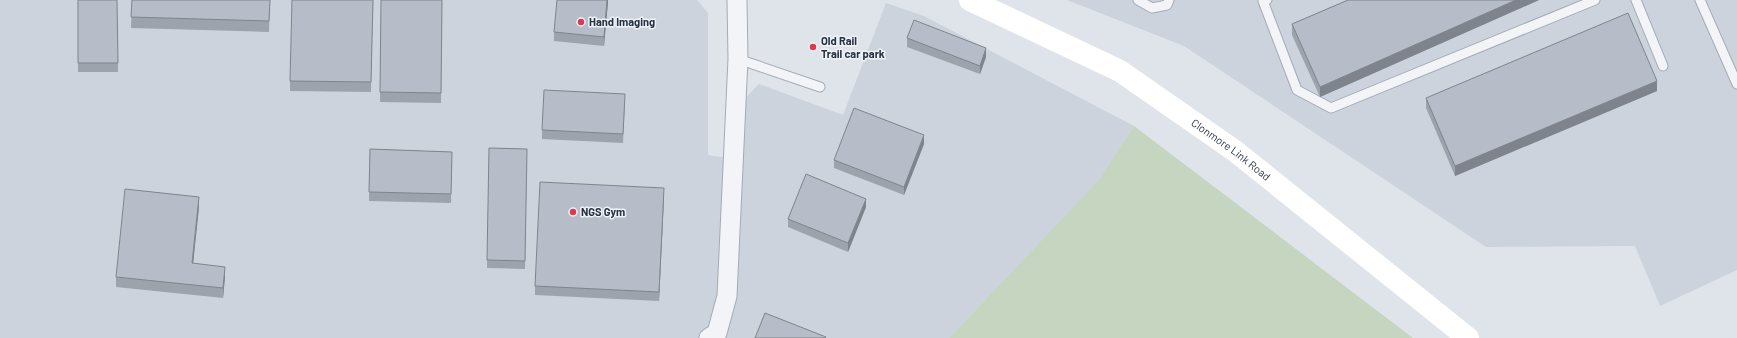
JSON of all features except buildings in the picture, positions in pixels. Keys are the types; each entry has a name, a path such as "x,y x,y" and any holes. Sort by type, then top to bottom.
{"main road":[{"name":"Clonmore Link Road","path":"970,0 1120,71 1235,151 1468,338"}],"street":[{"path":"709,338 717,333 727,296 738,59 737,0"}],"lane":[{"path":"1138,0 1152,8 1166,4 1169,0"},
{"path":"1267,0 1263,2 1297,90 1331,108 1595,0"},
{"path":"1636,0 1662,66"},
{"path":"1700,0 1737,84"},
{"path":"738,59 820,87"}],"shaded area":[{"path":"0,0 697,0 708,13 708,155 740,160 740,104 759,84 843,115 886,3 924,16 1134,126 1100,180 949,338 0,338"},
{"path":"1067,0 1737,0 1737,270 1660,306 1635,246 1486,247 1184,46"}],"green space":[{"path":"1134,126 1413,338 949,338 1099,180"}],"place":[{"name":"Hand Imaging","path":"581,22"},
{"name":"Old Rail Trail car park","path":"813,47"},
{"name":"NGS Gym","path":"573,212"}]}
